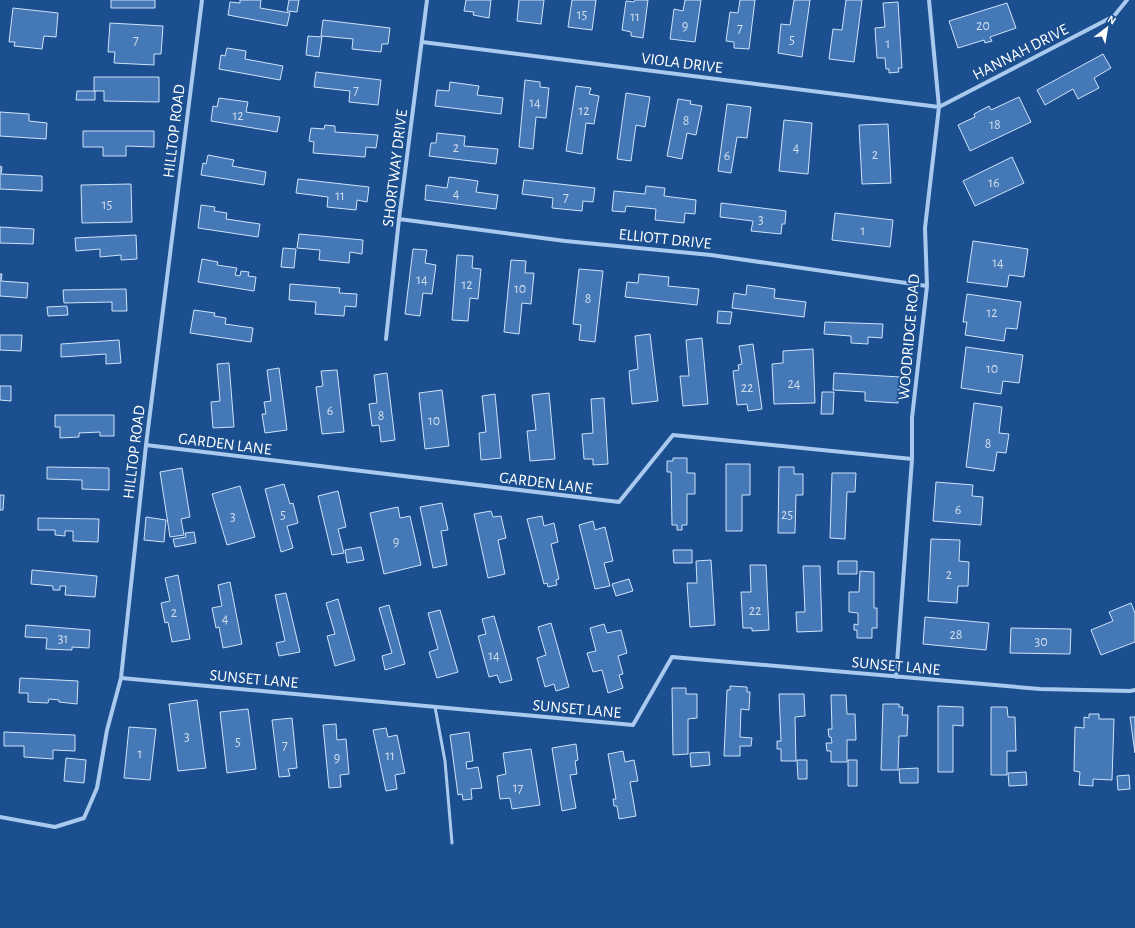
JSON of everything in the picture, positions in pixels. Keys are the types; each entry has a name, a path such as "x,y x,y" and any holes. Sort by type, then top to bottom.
{"street":[{"name":"HILLTOP ROAD","path":"0,817 55,827 84,818 97,788 107,730 121,678 146,445 202,0"},
{"name":"SHORTWAY DRIVE","path":"386,339 399,219 427,0"},
{"name":"WOODRIDGE ROAD","path":"896,677 912,459 912,418 927,286 925,228 939,107 929,0"},
{"name":"HANNAH DRIVE","path":"939,107 1114,16 1127,0"},
{"name":"VIOLA DRIVE","path":"422,42 939,107"},
{"name":"ELLIOTT DRIVE","path":"399,219 565,240 711,254 927,286"},
{"name":"GARDEN LANE","path":"146,445 619,502 673,435 912,459"},
{"name":"SUNSET LANE","path":"121,678 633,725 672,657 1040,689 1135,690"}],"lane":[{"path":"435,707 446,761 452,843"}],"building":[{"path":"111,0 155,0 155,8 111,8"},
{"path":"240,0 261,0 260,8 290,13 287,26 228,15 230,2 240,3"},
{"path":"289,0 299,0 297,12 287,11"},
{"path":"466,0 491,0 489,18 473,15 474,12 464,11"},
{"path":"519,0 544,0 541,24 517,21"},
{"path":"572,0 596,0 592,30 568,27"},
{"path":"635,0 648,0 643,38 631,36 631,32 622,30 626,1 634,2"},
{"path":"685,0 701,0 695,42 670,39 674,9 683,11"},
{"path":"740,0 755,0 749,49 734,48 734,42 726,41 730,12 738,13"},
{"path":"794,0 810,0 802,57 778,53 781,24 790,25"},
{"path":"846,0 862,0 854,62 829,59 833,29 842,30"},
{"path":"898,2 902,68 898,68 899,72 889,73 889,69 886,69 885,58 877,58 875,28 885,27 883,3"},
{"path":"1007,3 1016,28 990,37 992,41 985,43 984,40 958,48 949,21"},
{"path":"13,8 58,13 56,37 44,36 42,49 14,46 15,42 9,42"},
{"path":"323,20 390,28 388,44 382,44 381,52 352,49 353,39 321,36"},
{"path":"110,23 163,26 161,54 154,54 154,65 114,63 115,52 108,52"},
{"path":"308,36 322,37 319,57 306,55"},
{"path":"227,48 246,51 245,59 283,66 280,80 219,69 221,55 225,56"},
{"path":"1103,54 1111,68 1094,78 1099,88 1078,99 1073,89 1045,105 1037,90"},
{"path":"316,72 381,80 378,105 349,102 350,91 314,87"},
{"path":"94,77 159,77 159,102 104,101 104,91 94,91"},
{"path":"525,80 540,82 540,87 549,88 546,118 536,117 533,149 519,147"},
{"path":"450,82 479,86 477,95 503,98 501,114 435,106 437,90 449,91"},
{"path":"576,86 591,88 589,94 599,96 594,124 586,123 582,154 566,151"},
{"path":"77,91 95,91 95,100 76,100"},
{"path":"626,93 650,97 645,127 636,125 631,161 617,159"},
{"path":"1019,97 1031,122 970,151 958,125 975,117 974,114 989,106 991,110"},
{"path":"219,98 248,102 246,112 280,117 277,132 211,121 213,106 217,107"},
{"path":"678,99 691,101 690,104 702,106 696,135 687,133 682,159 667,156"},
{"path":"727,104 751,107 747,138 737,137 731,173 718,171"},
{"path":"0,112 29,114 29,121 47,123 46,139 0,136"},
{"path":"784,120 812,123 808,174 779,171"},
{"path":"888,124 891,183 862,184 859,125"},
{"path":"325,125 335,126 335,132 378,135 376,148 366,147 365,157 313,153 314,142 309,141 311,128 324,129"},
{"path":"83,131 154,131 154,147 126,146 126,156 103,156 103,147 83,147"},
{"path":"437,133 465,136 464,146 498,149 496,164 429,156 431,143 436,143"},
{"path":"208,155 234,160 232,166 266,172 264,185 201,175 203,163 206,164"},
{"path":"1012,157 1024,183 975,206 963,181"},
{"path":"0,166 2,167 1,174 42,176 42,191 0,189"},
{"path":"449,177 478,181 476,192 498,195 496,209 425,200 426,185 447,188"},
{"path":"298,179 369,187 367,202 357,200 356,210 327,207 328,197 296,193"},
{"path":"524,180 595,188 593,202 583,201 582,211 552,208 553,198 522,194"},
{"path":"131,184 132,222 82,223 81,185"},
{"path":"646,186 665,188 664,196 696,200 695,214 685,213 684,223 655,220 656,209 626,206 625,212 612,211 614,191 645,194"},
{"path":"721,203 786,211 785,224 782,224 781,234 751,231 753,221 720,217"},
{"path":"201,205 215,207 214,211 227,213 226,219 260,224 258,237 198,228"},
{"path":"835,213 893,220 890,247 832,240"},
{"path":"0,227 34,229 33,244 0,243"},
{"path":"299,234 363,240 362,254 350,252 349,263 319,260 320,250 297,248"},
{"path":"136,235 137,259 121,260 121,255 100,257 100,249 76,251 75,238"},
{"path":"973,241 1028,249 1024,277 1009,275 1007,287 967,282"},
{"path":"283,248 296,249 294,268 281,267"},
{"path":"413,249 427,250 425,263 436,265 432,294 423,293 420,316 405,314"},
{"path":"457,255 473,256 472,268 481,269 478,299 470,298 468,321 452,320"},
{"path":"202,259 218,262 217,265 237,268 235,275 240,276 241,271 249,272 248,276 256,277 254,291 198,282"},
{"path":"511,260 526,261 525,273 534,273 531,304 522,303 519,334 504,332"},
{"path":"579,269 603,271 595,342 579,340 581,325 573,324"},
{"path":"0,274 2,274 1,281 28,283 27,298 0,296"},
{"path":"639,274 669,277 668,286 699,289 697,305 625,297 627,282 638,283"},
{"path":"290,284 340,288 339,293 357,294 356,307 345,306 344,316 315,314 316,302 289,300"},
{"path":"747,285 775,289 774,298 806,302 804,317 732,308 734,293 746,295"},
{"path":"126,289 127,311 112,311 112,302 64,303 63,290"},
{"path":"967,294 1021,302 1017,329 1006,328 1004,341 965,335 967,322 963,322"},
{"path":"67,306 68,315 48,316 47,307"},
{"path":"194,310 215,313 214,316 226,318 225,324 253,328 251,342 190,333"},
{"path":"718,311 732,312 730,324 717,323"},
{"path":"825,322 883,324 882,338 868,337 868,344 851,343 851,336 824,334"},
{"path":"650,334 658,401 632,404 629,371 638,369 635,336"},
{"path":"0,335 22,335 21,351 0,350"},
{"path":"702,338 708,404 683,406 680,376 689,376 686,340"},
{"path":"119,340 121,363 106,364 106,354 61,357 61,344"},
{"path":"753,344 762,409 748,411 747,404 737,405 733,371 739,370 738,365 742,364 739,346"},
{"path":"966,347 1023,355 1019,383 1003,381 1001,394 961,388"},
{"path":"813,349 815,403 774,404 772,364 783,363 783,351"},
{"path":"229,363 234,427 213,428 211,402 220,401 217,364"},
{"path":"279,368 287,430 265,433 262,414 266,414 264,402 271,401 267,370"},
{"path":"337,370 344,432 322,434 316,387 323,386 321,371"},
{"path":"387,373 395,440 381,442 379,425 372,426 369,404 377,403 374,375"},
{"path":"834,373 900,377 898,403 865,401 865,392 833,390"},
{"path":"0,386 11,386 11,401 0,400"},
{"path":"442,390 449,446 425,449 419,393"},
{"path":"822,392 834,392 833,414 821,414"},
{"path":"549,393 555,459 530,461 527,431 536,430 532,395"},
{"path":"495,394 501,458 481,460 479,433 486,432 482,396"},
{"path":"604,398 608,464 593,465 593,459 584,459 582,434 593,433 591,399"},
{"path":"974,403 1002,407 999,433 1009,434 1006,453 997,452 994,471 966,467"},
{"path":"55,415 114,415 114,436 100,436 100,432 79,433 79,437 60,438 60,427 55,427"},
{"path":"673,458 687,458 687,473 695,473 695,494 687,494 687,525 682,525 682,530 677,530 677,525 672,525 671,472 667,472 667,461 673,461"},
{"path":"726,464 750,464 750,495 742,495 742,531 726,531"},
{"path":"47,467 109,468 109,490 82,489 82,480 47,479"},
{"path":"779,467 794,467 794,474 803,474 803,495 796,495 795,533 778,533"},
{"path":"182,468 190,517 181,519 184,535 170,537 160,472"},
{"path":"832,473 856,473 855,492 847,492 845,539 830,538"},
{"path":"936,482 973,485 972,496 983,497 981,525 933,521"},
{"path":"284,484 290,504 293,503 298,523 287,526 293,548 281,552 265,489"},
{"path":"240,486 255,537 227,545 212,494"},
{"path":"338,491 346,527 338,529 344,553 332,555 318,496"},
{"path":"0,495 4,495 3,510 0,510"},
{"path":"442,503 448,530 441,531 447,565 433,568 420,507"},
{"path":"398,507 400,518 410,516 421,565 384,574 370,513"},
{"path":"491,511 493,517 501,516 506,538 498,540 505,574 488,578 474,514"},
{"path":"542,516 544,526 554,523 558,542 551,544 559,579 556,580 557,585 548,587 547,583 544,584 527,519"},
{"path":"146,517 166,520 164,542 144,540"},
{"path":"38,518 99,519 98,542 73,541 73,531 65,531 65,536 55,535 55,530 38,530"},
{"path":"593,521 595,530 605,527 613,561 604,563 610,586 595,589 579,525"},
{"path":"194,532 196,543 175,547 173,539 186,537 185,533"},
{"path":"931,539 960,540 959,561 969,562 968,586 958,586 957,603 928,601"},
{"path":"361,547 364,560 347,563 345,550"},
{"path":"673,550 692,550 692,563 674,563"},
{"path":"711,560 715,625 690,627 687,583 697,583 696,561"},
{"path":"838,561 857,561 857,574 838,574"},
{"path":"750,565 766,565 769,630 752,631 752,628 743,628 741,592 751,592"},
{"path":"803,566 820,566 822,631 797,632 796,612 805,612"},
{"path":"32,570 97,576 95,597 65,595 66,586 60,586 60,590 53,590 53,586 31,584"},
{"path":"860,571 874,572 874,608 877,608 877,628 872,628 872,638 857,638 857,630 854,630 854,624 858,625 858,613 849,612 849,592 859,592"},
{"path":"178,575 190,639 172,642 168,622 165,623 161,603 170,601 165,578"},
{"path":"629,579 633,591 616,596 612,584"},
{"path":"230,582 242,644 223,648 219,627 216,628 212,608 222,606 218,585"},
{"path":"286,593 300,652 279,656 276,643 285,641 275,595"},
{"path":"338,599 355,660 335,666 327,636 335,634 326,603"},
{"path":"1131,603 1135,613 1135,642 1101,655 1091,630 1113,621 1109,612"},
{"path":"389,605 405,664 385,670 382,656 392,653 379,608"},
{"path":"440,610 458,672 437,678 429,652 438,649 428,613"},
{"path":"494,616 512,680 500,683 497,675 489,677 478,636 486,634 482,619"},
{"path":"925,617 989,623 986,650 923,644"},
{"path":"551,623 569,687 556,691 554,684 545,687 537,658 546,655 538,627"},
{"path":"604,624 607,633 621,630 627,653 618,656 623,674 619,675 623,688 608,693 602,670 593,672 587,653 596,651 590,628"},
{"path":"26,625 90,630 89,648 72,647 72,650 46,649 47,638 25,637"},
{"path":"1011,628 1071,629 1070,654 1010,653"},
{"path":"20,678 78,681 77,704 49,699 48,703 28,702 28,693 19,693"},
{"path":"730,686 747,687 747,692 750,692 749,710 741,709 740,737 752,738 751,746 740,746 740,756 724,756 727,690 730,690"},
{"path":"672,688 686,688 686,694 697,694 697,718 688,719 688,754 673,755"},
{"path":"779,694 804,694 805,716 795,717 796,761 781,761 781,749 777,749 777,741 781,741"},
{"path":"831,695 846,695 847,714 855,714 856,740 847,740 847,762 831,762 831,751 827,751 826,743 832,743 831,737 829,737 828,729 832,729"},
{"path":"197,700 206,768 178,771 169,704"},
{"path":"883,704 899,704 899,707 903,707 902,715 908,715 907,736 899,736 898,770 881,770"},
{"path":"938,706 963,707 963,726 953,725 953,772 938,772"},
{"path":"991,707 1007,707 1008,717 1015,717 1016,751 1007,751 1007,775 991,775"},
{"path":"248,709 256,769 227,773 220,712"},
{"path":"1089,714 1099,714 1099,719 1114,719 1112,780 1093,779 1093,786 1079,785 1080,772 1074,771 1075,727 1084,728 1084,717 1089,718"},
{"path":"1130,717 1135,717 1135,753"},
{"path":"292,718 297,768 288,769 290,776 279,777 272,720"},
{"path":"336,724 337,740 346,739 349,774 340,775 341,787 329,788 323,725"},
{"path":"129,727 156,729 150,780 124,778"},
{"path":"386,728 388,737 397,735 405,773 395,775 397,789 386,791 373,730"},
{"path":"4,732 75,735 75,751 53,750 53,759 24,757 24,746 4,746"},
{"path":"469,732 473,761 466,762 467,769 478,767 482,788 471,789 472,799 463,800 462,794 458,795 450,735"},
{"path":"576,744 578,760 575,761 577,774 570,775 576,808 562,811 552,748"},
{"path":"531,749 540,805 512,809 510,798 500,799 497,776 506,774 503,753"},
{"path":"623,751 625,762 634,760 638,781 630,782 636,816 619,819 617,806 614,806 613,799 616,799 608,754"},
{"path":"709,752 710,765 691,767 690,753"},
{"path":"66,758 86,760 84,783 64,781"},
{"path":"797,760 807,760 807,779 798,779"},
{"path":"848,760 857,760 857,786 848,786"},
{"path":"918,768 918,783 900,783 899,769"},
{"path":"1026,772 1027,785 1009,786 1008,773"},
{"path":"1129,775 1130,789 1118,790 1117,776"}]}
